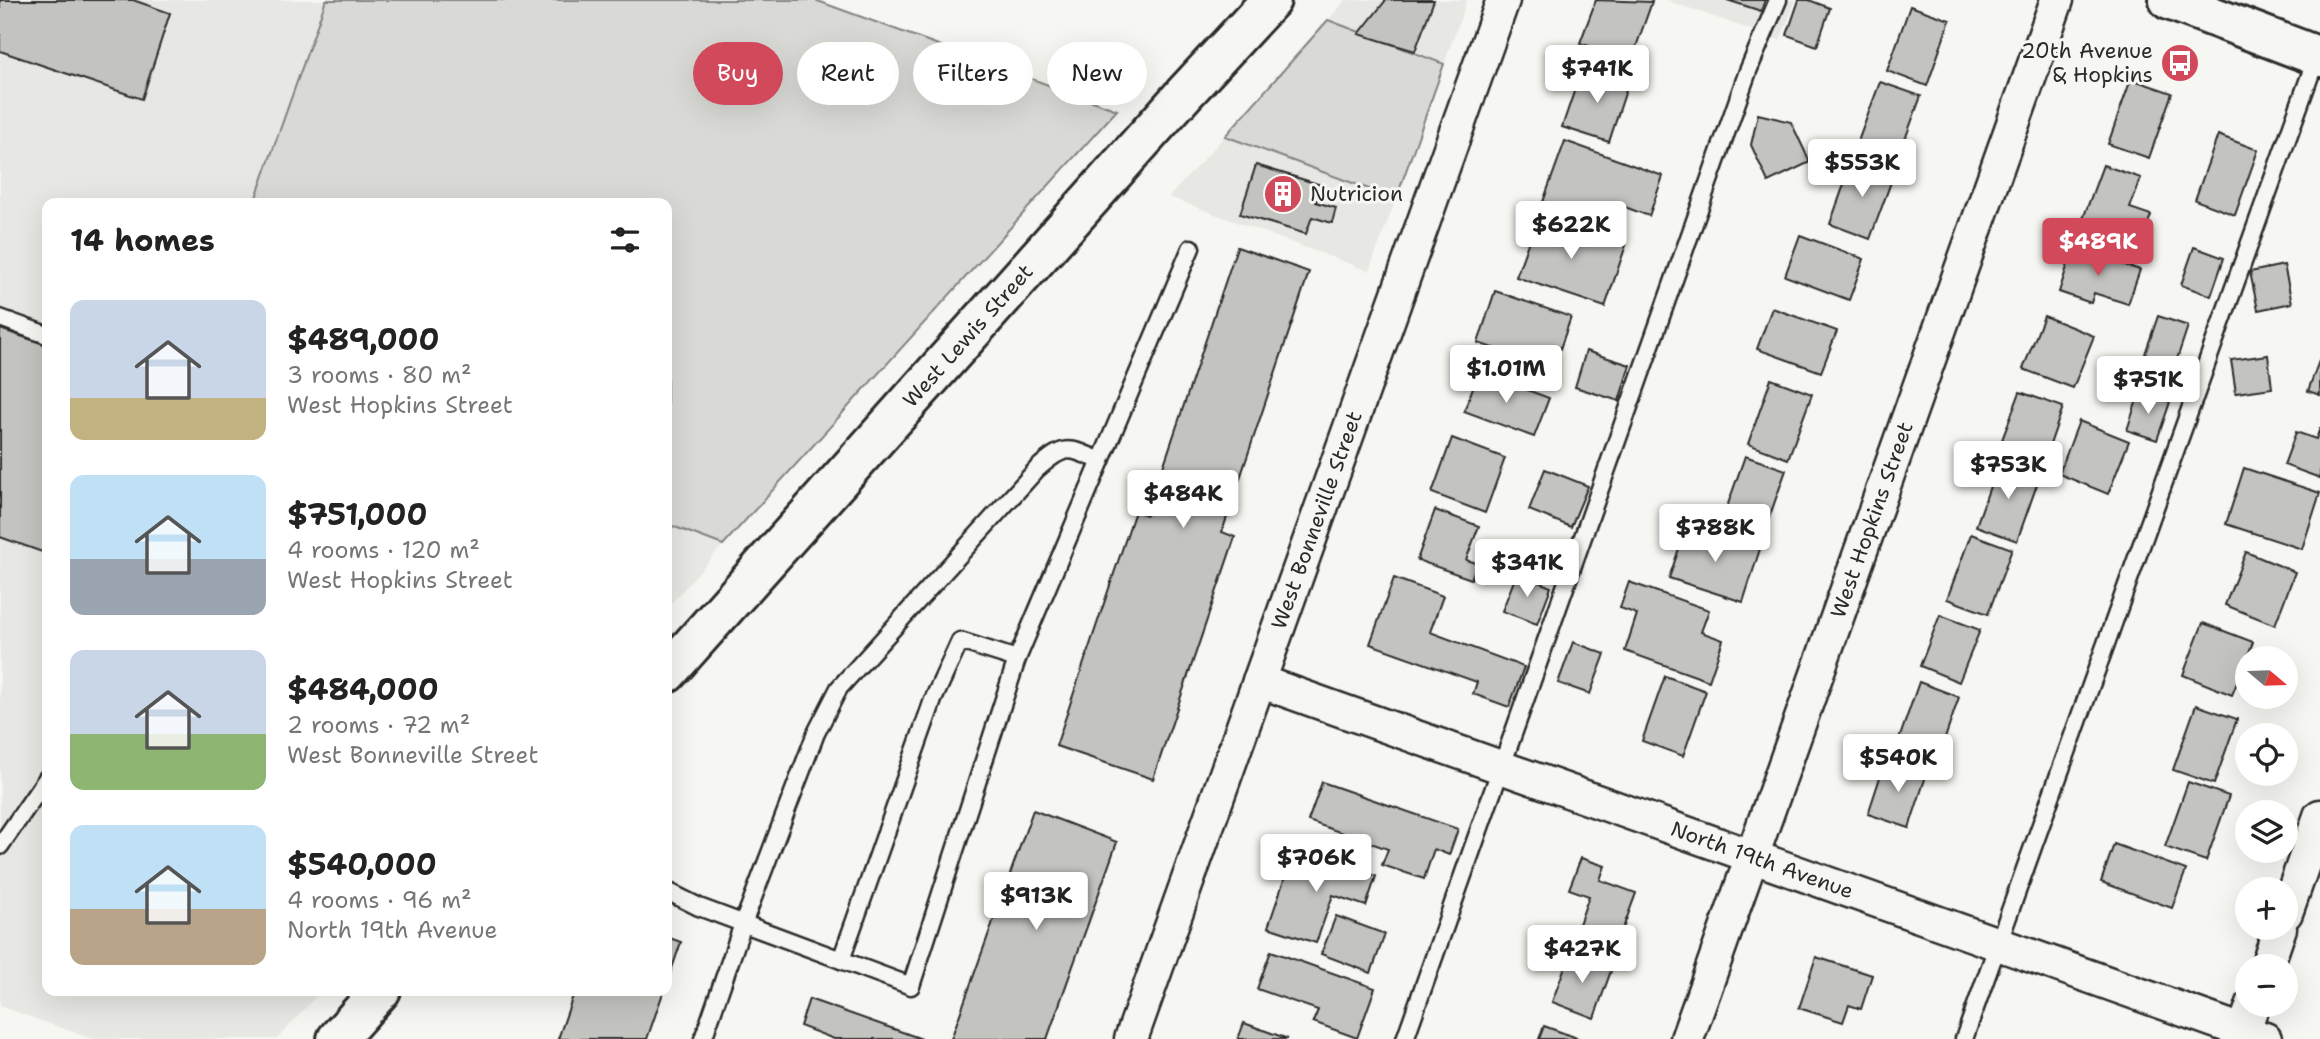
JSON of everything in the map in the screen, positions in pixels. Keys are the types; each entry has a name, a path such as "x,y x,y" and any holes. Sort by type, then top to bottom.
{"main road":[{"name":"West Lewis Street","path":"672,667 1271,0"},
{"path":"2169,0 2318,56"},
{"path":"337,1039 376,996"}],"street":[{"name":"West Bonneville Street","path":"1131,1039 1503,0"},
{"name":"West Hopkins Street","path":"1687,1039 2057,0"},
{"name":"North 19th Avenue","path":"1259,681 1999,944 2251,1028"},
{"path":"2298,879 2320,816"}],"lane":[{"path":"1405,1039 1748,71 1778,0"},
{"path":"1964,1039 2318,56"},
{"path":"672,894 699,907 911,986 1017,659 1191,248"},
{"path":"0,318 42,333"},
{"path":"704,1039 743,923 816,733 839,688 1037,469 1056,452 1074,449 1101,461"},
{"path":"841,960 933,700 960,641 1017,659"},
{"path":"0,846 42,785"}],"shaded area":[{"path":"0,0 326,0 256,198 42,198 42,996 316,996 277,1039 92,1039 0,1006"},
{"path":"326,0 815,0 930,42 913,42 913,105 1033,105 1033,79 1047,85 1047,105 1103,105 1117,110 723,545 672,526 672,198 256,198"},
{"path":"1346,0 1467,0 1444,64 1328,20"},
{"path":"1666,0 1796,0 1780,40"},
{"path":"1328,20 1444,64 1396,199 1225,136"},
{"path":"1225,136 1396,199 1369,271 1169,197"},
{"path":"672,526 723,545 672,602"}],"building":[{"path":"0,0 133,0 170,13 142,99 0,51"},
{"path":"1386,0 1434,0 1415,51 1359,34"},
{"path":"1596,0 1652,2 1631,61 1580,43"},
{"path":"1727,0 1765,0 1761,11"},
{"path":"1799,0 1809,0 1830,8 1817,46 1787,35"},
{"path":"1910,6 1950,20 1927,86 1887,71"},
{"path":"1596,67 1630,78 1609,142 1562,127 1578,80 1591,84"},
{"path":"2131,79 2172,93 2149,158 2108,144"},
{"path":"1880,82 1921,96 1897,161 1856,147"},
{"path":"1758,114 1791,122 1810,162 1768,182 1751,145"},
{"path":"2218,135 2258,150 2235,215 2195,200"},
{"path":"1565,141 1663,176 1649,216 1614,203 1606,224 1543,202"},
{"path":"1853,159 1894,174 1870,239 1830,224"},
{"name":"Nutricion","path":"1256,165 1321,185 1316,202 1336,208 1332,223 1312,217 1306,234 1240,214"},
{"path":"2103,165 2141,178 2130,208 2151,215 2139,248 2080,227"},
{"path":"1538,215 1626,245 1605,307 1516,277"},
{"path":"1800,235 1864,259 1849,300 1785,276"},
{"path":"1237,247 1309,272 1222,532 1235,537 1153,779 1056,746 1135,511 1147,515"},
{"path":"2194,247 2224,258 2211,296 2181,285"},
{"path":"2073,248 2140,270 2128,304 2094,293 2091,303 2059,292"},
{"path":"2284,265 2292,303 2258,310 2250,272"},
{"path":"1495,291 1571,317 1553,369 1478,343"},
{"path":"1772,308 1837,331 1821,372 1757,349"},
{"path":"2044,316 2094,336 2073,388 2023,369"},
{"path":"2158,316 2188,326 2175,365 2145,354"},
{"path":"0,329 42,343 42,552 0,537"},
{"path":"1586,351 1630,365 1619,401 1575,387"},
{"path":"2268,355 2272,388 2236,393 2231,360"},
{"path":"2320,358 2320,395 2308,391"},
{"path":"1479,372 1549,398 1534,437 1464,411"},
{"path":"1771,379 1812,394 1788,459 1748,444"},
{"path":"2140,391 2170,402 2157,440 2127,430"},
{"path":"2020,392 2063,407 2046,456 2002,440"},
{"path":"2079,421 2129,441 2108,494 2059,474"},
{"path":"2320,428 2320,478 2284,465 2296,432 2316,439"},
{"path":"1452,438 1505,458 1485,513 1432,493"},
{"path":"1745,456 1786,470 1763,535 1722,521"},
{"path":"1999,461 2040,476 2017,541 1976,526"},
{"path":"2244,468 2320,493 2302,549 2226,524"},
{"path":"1545,469 1588,486 1571,527 1529,510"},
{"path":"1435,510 1479,526 1466,560 1477,563 1471,579 1417,560"},
{"path":"1687,525 1760,549 1743,602 1669,578"},
{"path":"1971,534 2012,549 1988,614 1947,599"},
{"path":"2246,552 2295,572 2275,625 2225,605"},
{"path":"1517,573 1551,587 1537,624 1502,611"},
{"path":"1394,578 1443,596 1430,632 1524,667 1509,707 1473,694 1477,682 1370,644"},
{"path":"1629,582 1709,610 1701,632 1723,640 1709,681 1625,651 1637,614 1620,608"},
{"path":"1940,615 1980,630 1959,682 1920,666"},
{"path":"2203,623 2253,642 2251,646 2235,646 2235,687 2232,695 2183,675"},
{"path":"1573,642 1605,654 1590,694 1558,683"},
{"path":"1665,676 1706,691 1683,756 1642,741"},
{"path":"1919,682 1959,697 1937,762 1896,748"},
{"path":"2196,705 2237,719 2214,784 2173,770"},
{"path":"1886,759 1927,773 1909,828 1868,814"},
{"path":"1322,782 1458,829 1449,855 1434,849 1424,879 1382,865 1388,849 1308,821"},
{"path":"2188,782 2229,796 2206,861 2165,847"},
{"path":"1033,810 1117,842 1047,1039 951,1039"},
{"path":"2114,844 2186,870 2172,908 2101,882"},
{"path":"1295,848 1376,876 1366,906 1333,895 1316,943 1268,927"},
{"path":"1581,858 1605,866 1600,880 1636,893 1618,942 1578,927 1589,896 1569,889"},
{"path":"1336,916 1385,934 1371,973 1321,954"},
{"path":"672,939 681,942 672,968"},
{"path":"1271,951 1375,988 1357,1038 1313,1022 1318,1010 1257,989"},
{"path":"1570,953 1612,968 1594,1018 1552,1002"},
{"path":"1816,957 1872,975 1861,1009 1849,1005 1843,1022 1799,1008"},
{"path":"573,996 662,996 647,1039 558,1039"},
{"path":"809,999 922,1039 834,1039 800,1026"},
{"path":"1244,1023 1288,1039 1238,1039"},
{"path":"1544,1026 1580,1039 1539,1039"}],"place":[{"name":"20th Avenue & Hopkins","path":"2180,63"},
{"name":"Nutricion","path":"1283,194"}]}
